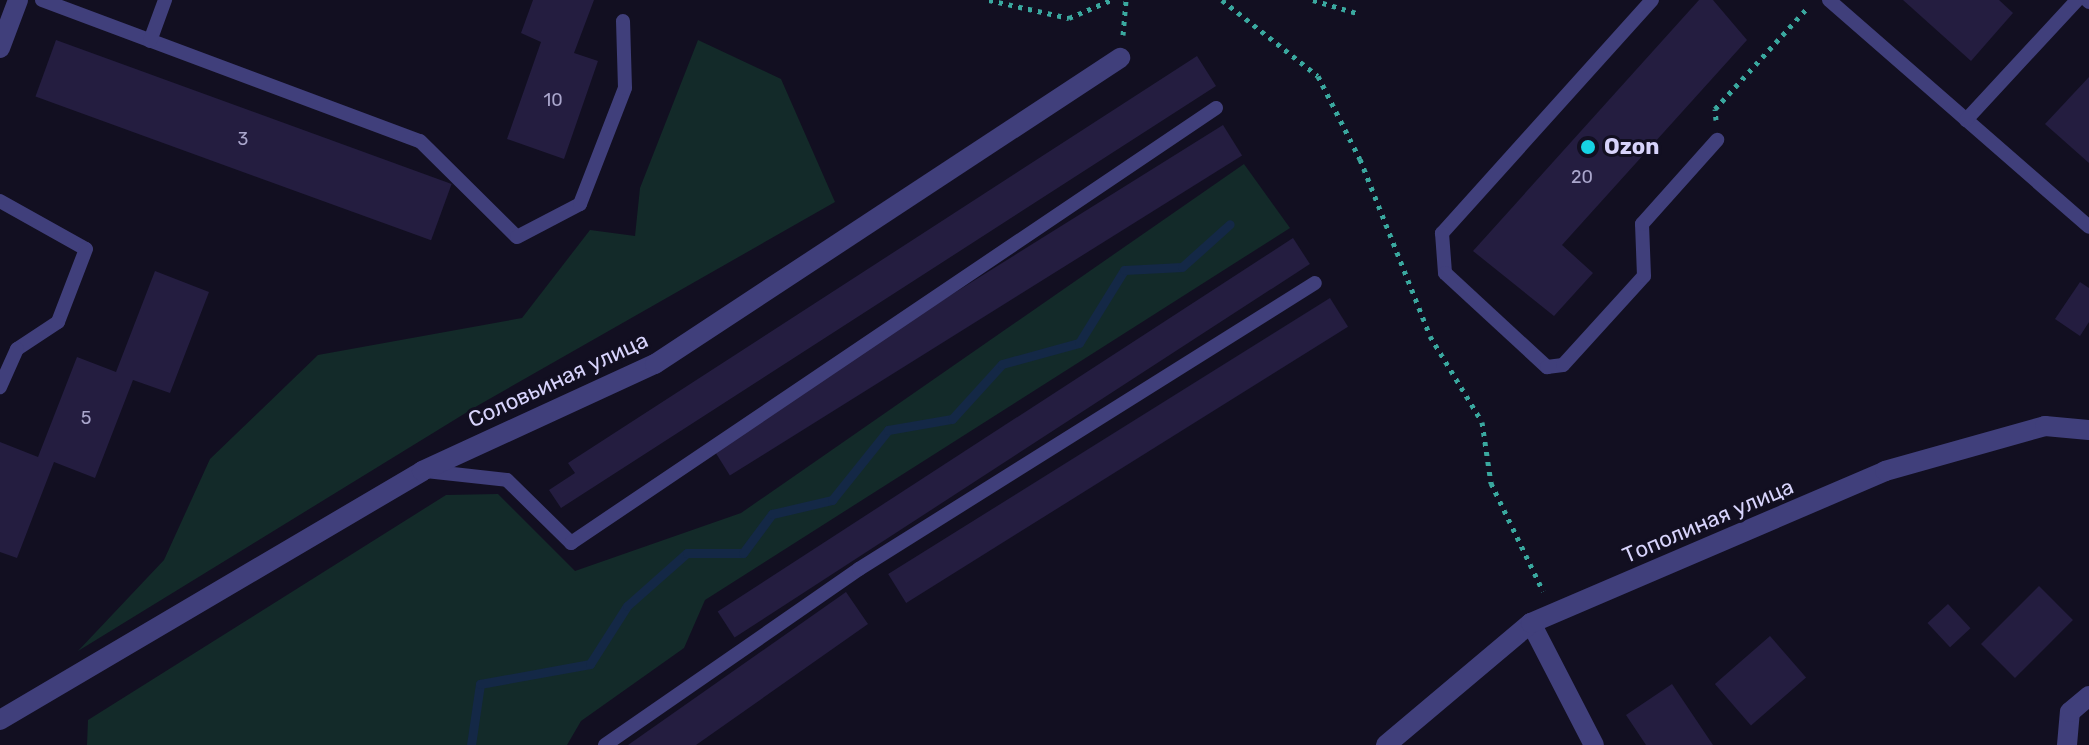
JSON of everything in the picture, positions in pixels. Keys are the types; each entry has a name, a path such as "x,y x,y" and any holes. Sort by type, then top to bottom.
{"street":[{"path":"0,48 18,0"},
{"name":"Соловьиная улица","path":"0,720 422,471 655,364 1120,58"},
{"name":"Тополиная улица","path":"1386,745 1531,623 1885,471 2045,426 2089,430"},
{"path":"1531,623 1594,745"},
{"path":"2067,745 2070,712 2089,696"}],"lane":[{"path":"42,0 420,141 517,237 580,204 625,88 623,21"},
{"path":"150,41 165,0"},
{"path":"1652,0 1442,233 1445,273 1547,367 1563,365 1644,276 1642,224 1717,140"},
{"path":"1829,0 2089,227"},
{"path":"1966,120 2077,0"},
{"path":"422,471 507,480 571,543 1216,108"},
{"path":"0,201 86,249 58,322 17,349 0,387"},
{"path":"605,745 859,569 1315,283"}],"path":[{"path":"989,0 1069,18 1111,0"},
{"path":"1120,58 1126,0"},
{"path":"1222,0 1318,76 1360,159 1430,336 1482,422 1491,483 1516,547 1556,612"},
{"path":"1313,0 1357,13"},
{"path":"1717,140 1715,109 1814,0"}],"green space":[{"path":"698,40 781,79 835,202 477,406 78,651 164,560 210,459 318,355 522,318 590,230 635,236 640,188"},
{"path":"1244,164 1290,228 705,600 684,648 581,721 567,745 87,745 88,720 446,495 498,494 575,571 741,513"}],"building":[{"path":"533,0 594,0 574,53 598,61 564,159 507,139 541,42 521,33"},
{"path":"1699,0 1713,0 1747,40 1562,245 1593,273 1554,316 1473,251"},
{"path":"1903,0 1999,0 2013,13 1971,61"},
{"path":"56,40 452,184 431,240 35,96"},
{"path":"1197,56 1216,86 561,508 549,490 575,473 568,463"},
{"path":"2089,77 2089,163 2045,124"},
{"path":"1223,125 1242,156 730,476 711,445"},
{"path":"1293,238 1310,264 735,638 718,612"},
{"path":"155,271 209,292 170,393 133,380 95,478 54,462 17,558 0,552 0,442 38,457 77,357 116,372"},
{"path":"2080,282 2089,288 2089,322 2080,336 2055,319"},
{"path":"1330,298 1348,327 906,603 888,574"},
{"path":"2039,586 2073,620 2015,678 1981,644"},
{"path":"846,592 868,624 696,745 628,745"},
{"path":"1948,604 1971,628 1950,647 1928,623"},
{"path":"1770,636 1806,678 1751,725 1715,684"},
{"path":"1672,684 1713,745 1646,745 1626,715"}],"waterway":[{"path":"471,745 480,684 590,664 627,606 687,553 743,553 772,514 832,500 888,430 952,419 1002,364 1079,343 1124,270 1182,267 1230,224"}],"place":[{"name":"Ozon","path":"1588,147"}]}
